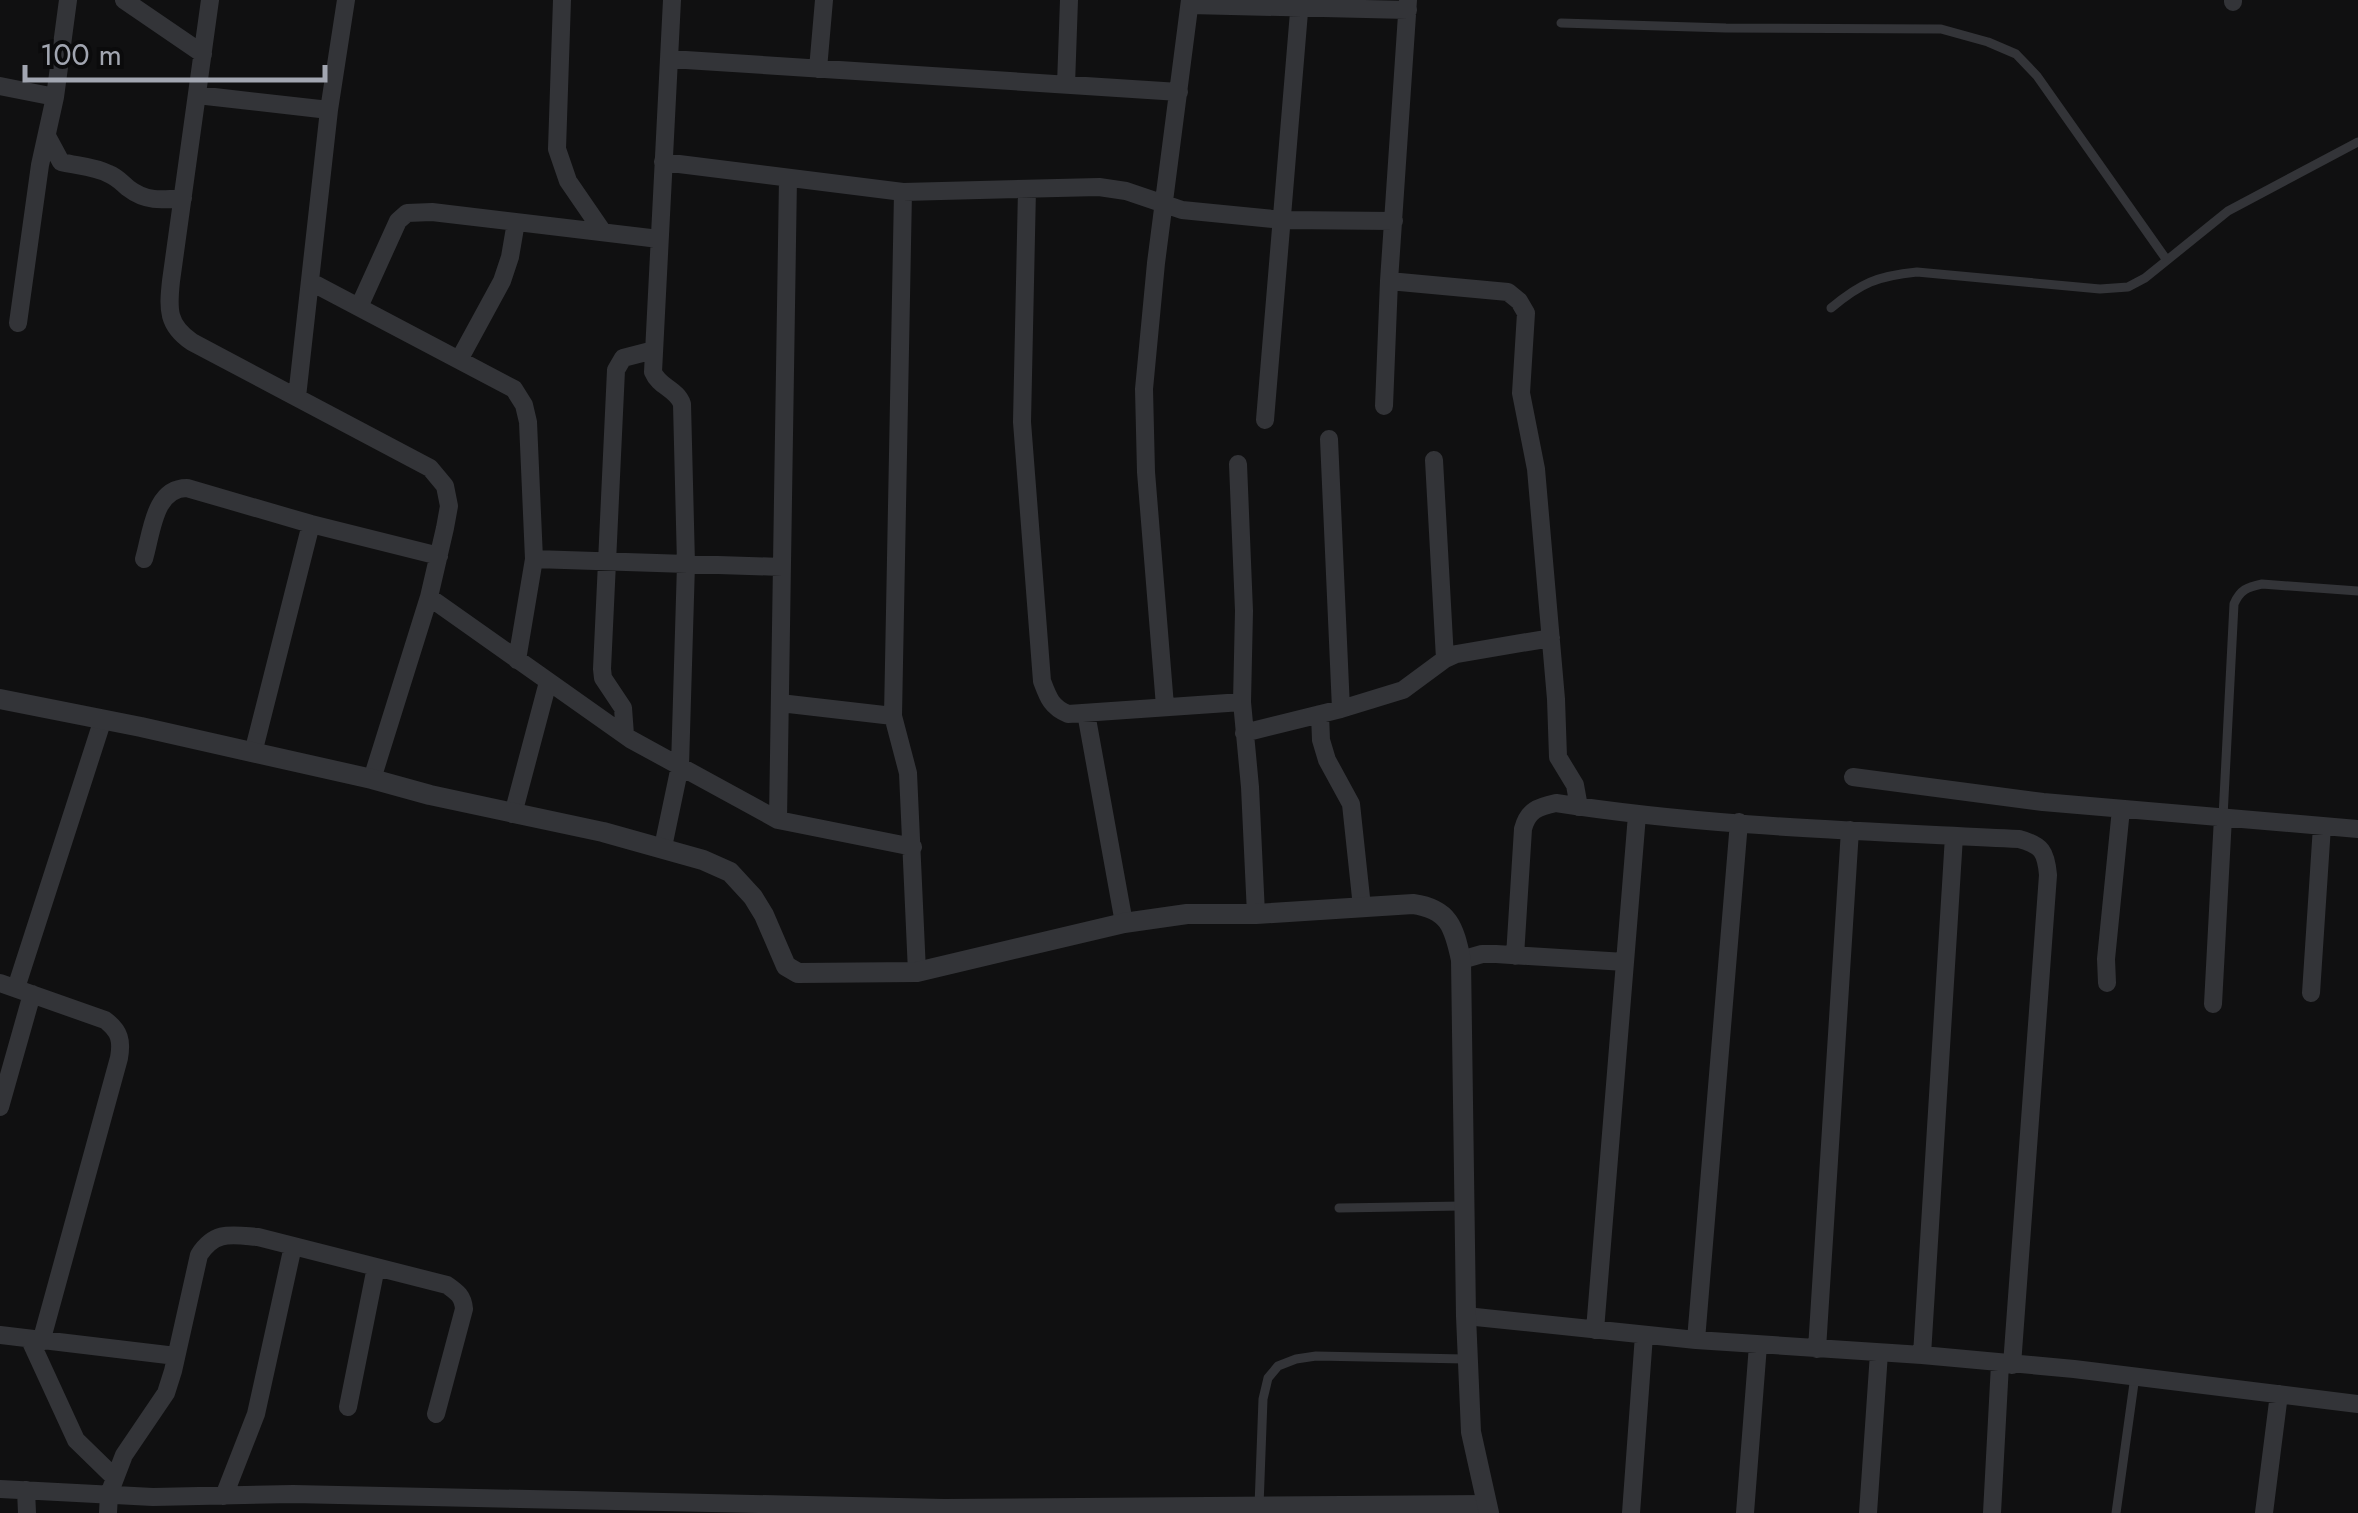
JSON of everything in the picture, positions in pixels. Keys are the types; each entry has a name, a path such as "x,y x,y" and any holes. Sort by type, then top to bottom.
{"street":[{"path":"18,323 68,0"},
{"path":"124,0 203,54"},
{"path":"210,0 168,304 172,322 192,342 430,468 445,486 449,506 429,597 372,779"},
{"path":"296,398 346,0"},
{"path":"562,0 557,149 568,181 602,232"},
{"path":"664,848 680,766 686,564 681,398 657,382 653,372 672,0"},
{"path":"818,69 824,0"},
{"path":"1066,86 1069,0"},
{"path":"1165,706 1144,418 1156,263 1190,2 1408,5 1384,406"},
{"path":"1265,420 1299,4"},
{"path":"670,59 1179,92"},
{"path":"0,86 54,97"},
{"path":"197,95 330,110"},
{"path":"47,136 61,162 112,175 144,198 182,198"},
{"path":"663,162 903,192 1099,188 1126,190 1182,210 1282,220 1394,221"},
{"path":"778,820 788,178"},
{"path":"1026,189 1022,422 1042,680 1049,702 1068,714 1242,702"},
{"path":"903,192 893,716 908,774 917,972"},
{"path":"359,307 398,221 407,213 432,212 659,239"},
{"path":"459,360 502,281 516,222"},
{"path":"1389,281 1508,292 1526,313 1521,392 1536,469 1558,757 1575,785 1579,807"},
{"path":"311,282 514,389 524,405 534,559 517,660"},
{"path":"625,735 623,708 603,678 602,669 616,370 623,358 654,350"},
{"path":"1329,439 1341,709"},
{"path":"1434,460 1445,659"},
{"path":"1238,464 1244,611 1242,702 1256,914"},
{"path":"144,559 159,505 175,488 439,556"},
{"path":"253,753 312,524"},
{"path":"534,559 782,567"},
{"path":"429,597 625,735 778,820 913,847"},
{"path":"1244,733 1403,690 1456,654 1550,638"},
{"path":"513,814 548,682"},
{"path":"0,699 372,779 603,832 704,860 730,872 753,896 786,966 798,974 917,972 1124,922 1187,914 1428,906 1451,924 1461,960 1471,1432 1488,1509 425,1505 294,1503 224,1496 154,1505 111,1495 0,1490"},
{"path":"780,703 893,716"},
{"path":"1086,713 1124,922"},
{"path":"1320,714 1324,750 1352,804 1362,907"},
{"path":"0,1107 16,988 103,719"},
{"path":"1853,778 2043,802 2358,829"},
{"path":"1515,956 1523,828 1532,810 1556,803 1637,815 2019,839 2034,842 2043,852 2048,875 1992,1513"},
{"path":"2107,983 2121,808"},
{"path":"1596,1330 1637,815"},
{"path":"2214,1004 2222,817"},
{"path":"1696,1340 1739,822"},
{"path":"2311,994 2322,826"},
{"path":"1818,1348 1850,830"},
{"path":"1922,1355 1954,836"},
{"path":"1461,960 1482,954 1625,962"},
{"path":"16,988 105,1020 120,1036 121,1047 36,1341 76,1440 111,1495"},
{"path":"111,1495 132,1442 166,1393 199,1255 207,1242 217,1237 258,1237 447,1285 463,1298 464,1309 436,1414"},
{"path":"224,1496 256,1414 294,1246"},
{"path":"348,1407 376,1267"},
{"path":"1466,1316 1696,1340 2074,1368 2358,1404"},
{"path":"1631,1513 1644,1335"},
{"path":"0,1336 176,1356"},
{"path":"1745,1513 1758,1345"},
{"path":"1868,1513 1879,1353"},
{"path":"2264,1513 2279,1394"},
{"path":"26,1490 27,1513"}],"lane":[{"path":"1561,23 1941,29 1988,42 2016,54 2037,76 2166,259"},
{"path":"1831,308 1856,287 1888,275 1917,272 2100,290 2128,287 2145,278 2228,211 2358,142"},
{"path":"2222,817 2234,604 2239,592 2262,584 2358,591"},
{"path":"1340,1208 1464,1206"},
{"path":"1260,1506 1263,1399 1268,1378 1278,1366 1316,1356 1468,1360"},
{"path":"2116,1513 2135,1376"}]}
